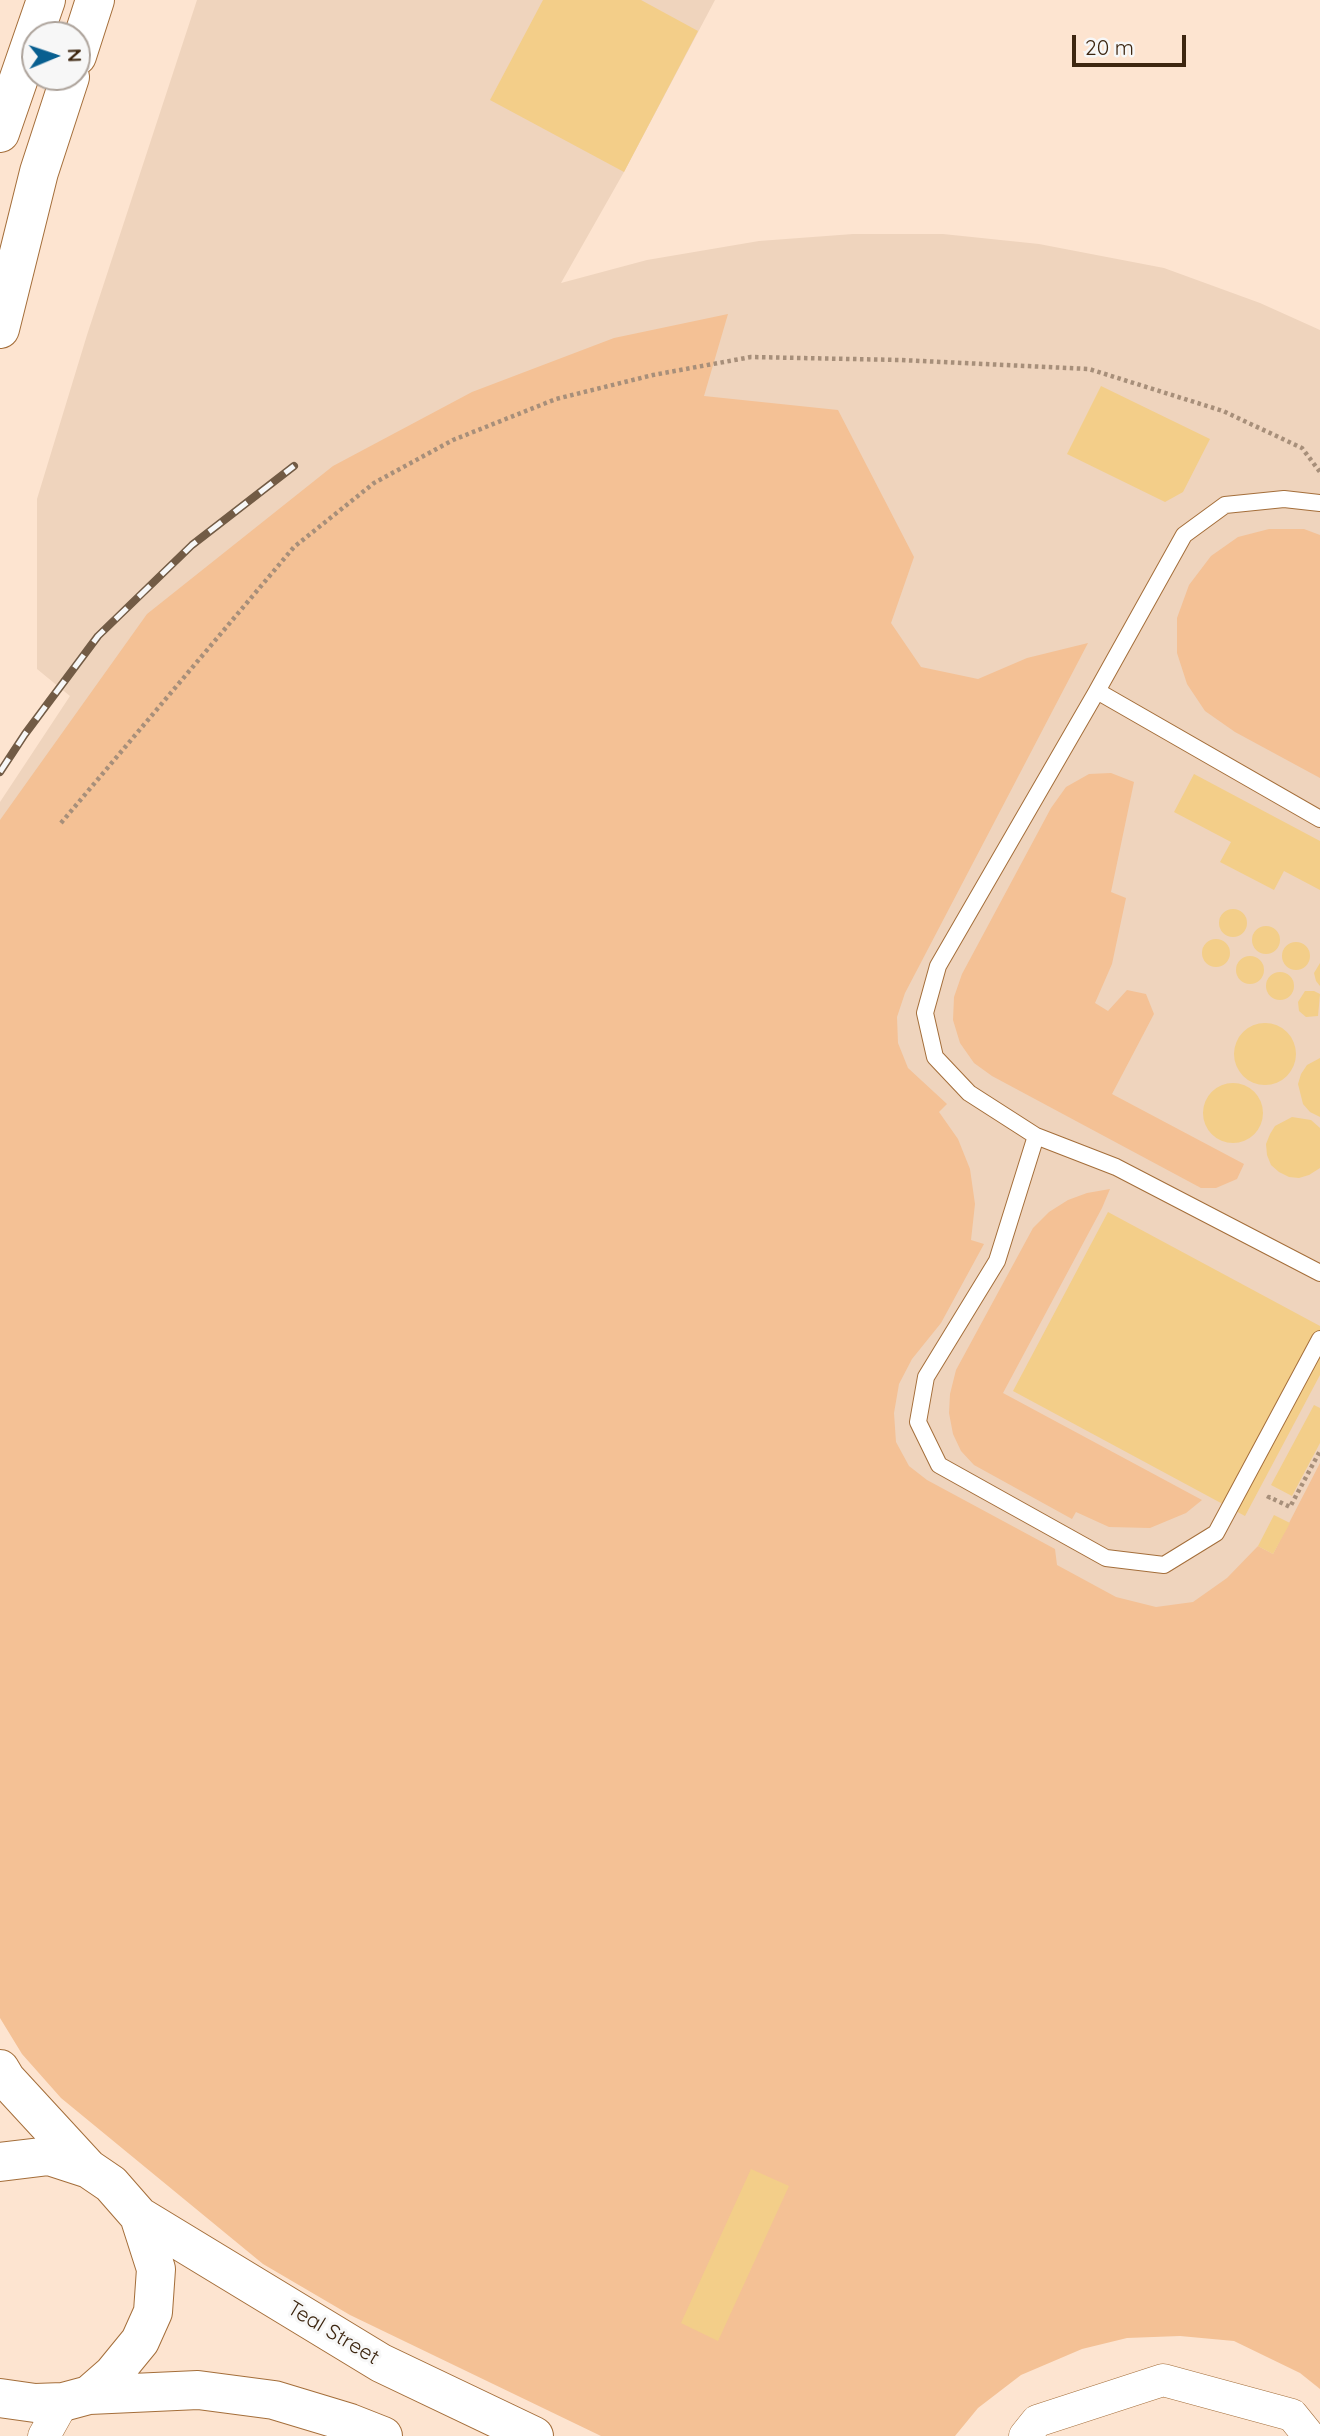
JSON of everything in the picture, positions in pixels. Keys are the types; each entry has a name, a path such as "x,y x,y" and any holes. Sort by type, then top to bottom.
{"main road":[{"path":"0,133 46,0"},
{"path":"88,21 95,0"},
{"path":"0,329 40,172 66,91"},
{"path":"0,2069 6,2079 89,2169 111,2183 139,2216 156,2269 153,2312 140,2341 113,2374 76,2398"},
{"path":"0,2162 48,2156 89,2169"},
{"name":"Teal Street","path":"139,2216 382,2362 534,2436"},
{"path":"0,2398 35,2403 198,2390 274,2400 383,2436"}],"street":[{"path":"1025,2436 1037,2421 1163,2380 1292,2415 1309,2436"},
{"path":"44,2436 76,2398"}],"lane":[{"path":"1320,503 1284,499 1224,505 1184,535 938,966 925,1013 935,1057 969,1093 1036,1136 1116,1167 1320,1273"},
{"path":"1097,691 1320,819"},
{"path":"1036,1136 997,1261 926,1377 918,1422 939,1465 1106,1559 1164,1565 1216,1534 1320,1339"}],"path":[{"path":"61,823 294,547 373,483 453,440 556,399 653,375 751,357 900,360 1089,369 1223,411 1302,448 1320,472"},
{"path":"1263,1508 1269,1497 1290,1507 1320,1451"}],"shaded area":[{"path":"197,0 715,0 624,172 561,283 647,260 759,241 853,234 943,234 1039,244 1164,268 1260,303 1320,330 1320,1769 0,1064 0,802 70,696 37,669 37,499 87,335"},
{"path":"728,314 704,396 838,410 914,557 891,623 921,667 978,679 1027,658 1088,643 905,993 897,1017 898,1043 908,1068 947,1104 939,1112 958,1139 970,1169 975,1204 971,1240 984,1244 941,1323 912,1359 899,1384 894,1413 896,1442 909,1466 927,1480 1055,1549 1057,1565 1116,1597 1156,1607 1193,1602 1227,1578 1258,1546 1273,1554 1320,1463 1320,2389 1300,2373 1234,2341 1180,2336 1127,2338 1082,2349 1021,2375 978,2408 955,2436 601,2436 350,2315 263,2264 61,2098 22,2054 0,2018 0,820 147,614 333,466 472,392 614,338"},
{"path":"1269,529 1304,529 1320,535 1320,778 1235,732 1205,711 1187,684 1177,653 1177,618 1189,585 1211,556 1238,537"},
{"path":"1111,773 1134,782 1111,892 1126,898 1112,964 1095,1003 1108,1011 1127,990 1146,994 1154,1014 1112,1094 1244,1164 1237,1179 1216,1188 1201,1188 992,1076 974,1063 960,1043 953,1020 954,997 962,974 1051,808 1066,787 1089,774"},
{"path":"1110,1189 1003,1393 1202,1500 1186,1513 1150,1528 1109,1527 1076,1512 1072,1519 974,1465 961,1451 953,1434 949,1413 956,1370 1033,1228 1049,1212 1068,1200"}],"building":[{"path":"543,0 641,0 698,31 624,172 490,100"},
{"path":"1101,386 1210,439 1183,492 1165,502 1067,454"},
{"path":"1194,774 1320,841 1320,890 1284,871 1274,890 1220,862 1231,842 1174,812"},
{"path":"1233,909 1243,913 1247,923 1243,933 1233,937 1223,933 1219,923 1223,913"},
{"path":"1266,926 1276,930 1280,940 1276,950 1266,954 1256,950 1252,940 1256,930"},
{"path":"1216,939 1226,943 1230,953 1226,963 1216,967 1206,963 1202,953 1206,943"},
{"path":"1296,942 1306,946 1310,956 1306,966 1296,970 1286,966 1282,956 1286,946"},
{"path":"1250,956 1260,960 1264,970 1260,980 1250,984 1240,980 1236,970 1240,960"},
{"path":"1320,963 1320,986 1314,973"},
{"path":"1280,972 1290,976 1294,986 1290,996 1280,1000 1270,996 1266,986 1270,976"},
{"path":"1305,991 1320,994 1318,1016 1306,1017 1299,1011 1298,1002"},
{"path":"1265,1023 1287,1032 1296,1054 1287,1076 1265,1085 1243,1076 1234,1054 1243,1032"},
{"path":"1320,1058 1320,1117 1310,1112 1303,1104 1298,1084 1307,1065"},
{"path":"1227,1083 1239,1083 1255,1091 1261,1101 1261,1125 1255,1135 1239,1143 1227,1143 1211,1135 1203,1119 1203,1107 1211,1091"},
{"path":"1292,1117 1311,1120 1320,1128 1320,1168 1299,1178 1279,1172 1271,1165 1267,1155 1266,1144 1275,1126"},
{"path":"1108,1212 1320,1326 1320,1375 1245,1516 1013,1391"},
{"path":"1314,1405 1320,1408 1320,1443 1292,1496 1271,1485"},
{"path":"1274,1515 1290,1523 1273,1554 1258,1546"},
{"path":"751,2169 789,2186 718,2341 681,2323"}],"railway":[{"path":"0,772 98,636 192,545 294,466"}]}
